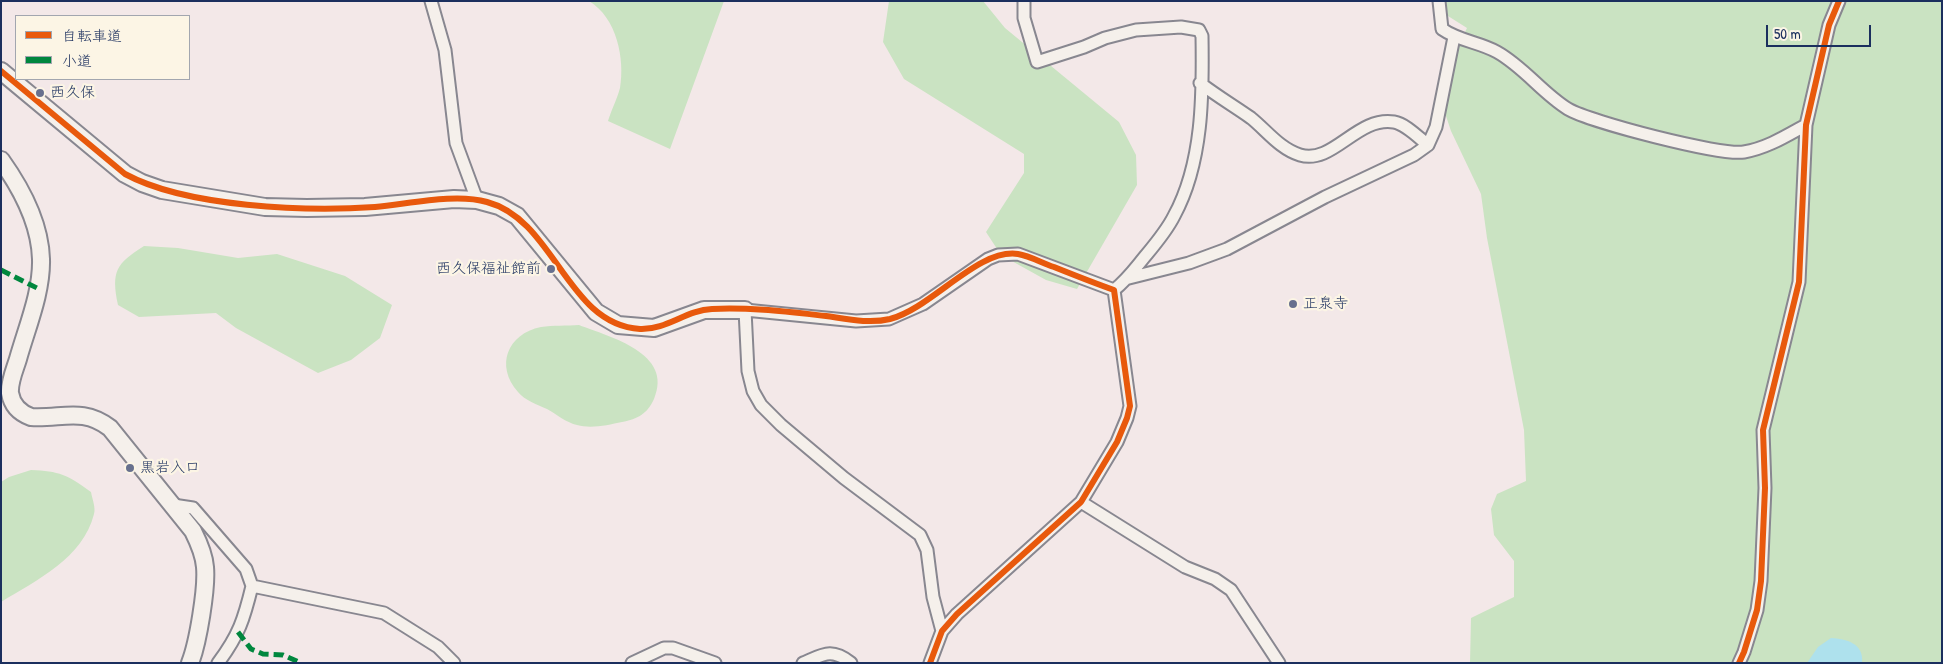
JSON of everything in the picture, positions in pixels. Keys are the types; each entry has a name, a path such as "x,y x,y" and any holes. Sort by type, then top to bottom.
{"street":[{"path":"431,1 445,50 456,143 477,200"},
{"path":"1024,1 1024,18 1037,62 1121,33 1145,29 1193,28 1199,30 1202,36 1197,137 1185,190 1168,226 1129,278 1114,290"},
{"path":"1439,1 1442,29 1454,38 1498,52 1568,108 1589,119 1713,149 1742,153 1766,146 1806,125"},
{"path":"1739,663 1756,610 1761,581 1765,488 1764,430 1798,282 1806,125 1829,25 1839,1"},
{"path":"1129,278 1189,263 1227,249 1325,197 1414,155 1428,145 1436,127 1454,38"},
{"path":"1,71 125,174 142,183 162,190 265,207 365,207 454,199 477,200 499,206 517,216 596,312 618,325 654,328 704,310 745,310 856,321 889,319 924,304 988,259 1008,254 1030,258 1114,290"},
{"path":"1200,83 1252,119 1282,145 1300,155 1318,155 1329,152 1346,137 1367,127 1388,122 1400,124 1428,145"},
{"path":"1,160 22,195 29,211 38,239 41,259 40,274 33,306 12,379 10,392 14,404 24,415 31,417 82,415 98,419 110,428 173,505 198,540 205,570 200,615 190,663"},
{"path":"930,663 942,631 990,582 1082,502 1117,442 1130,406 1114,290"},
{"path":"745,310 748,371 757,398 780,426 844,478 920,534 927,550 933,597 942,631"},
{"path":"1082,502 1185,567 1215,579 1231,590 1279,663"},
{"path":"173,505 193,508 246,569 252,586 243,623 218,663"},
{"path":"252,586 384,613 438,647 454,663"},
{"path":"632,663 664,648 673,648 716,663"},
{"path":"803,663 831,653 839,654 851,663"}],"green space":[{"path":"589,1 724,1 670,149 608,121 620,88 620,52 617,40 606,18 599,8"},
{"path":"889,1 983,1 1005,28 1119,122 1136,155 1137,185 1077,289 1046,280 1001,255 986,232 1024,173 1024,154 904,79 883,42"},
{"path":"1445,1 1942,1 1942,663 1470,663 1471,618 1514,597 1514,561 1494,535 1491,509 1497,494 1526,481 1524,430 1487,238 1481,194 1451,131 1445,113 1458,46 1467,28 1448,16"},
{"path":"144,246 178,248 238,258 277,254 345,276 392,305 380,338 351,360 318,373 236,328 216,313 139,317 118,305 115,284 118,270 127,258"},
{"path":"579,325 607,335 636,349 655,370 658,383 654,399 641,415 628,421 594,427 573,424 531,402 518,392 511,382 506,362 508,352 520,336 541,327"},
{"path":"31,470 49,471 63,475 83,486 91,492 94,514 88,530 69,555 43,576 1,602 1,482 9,477"}],"water":[{"path":"1831,638 1853,643 1860,651 1862,663 1807,663 1818,647"}],"marked path":[{"path":"1,270 37,288"},
{"path":"238,632 251,649 263,654 283,655 301,663"}],"cycle path":[{"path":"1739,663 1757,610 1761,581 1765,488 1763,430 1799,282 1806,125 1829,25 1839,1"},
{"path":"1,71 125,174 150,185 180,194 247,205 315,209 375,207 446,199 487,202 510,212 529,229 577,292 595,310 615,323 640,329 659,326 703,310 712,309 769,310 866,321 890,319 906,313 971,269 987,260 1003,255 1018,254 1027,256 1114,290 1130,406 1117,442 1081,502 957,614 942,631 930,663"}],"place":[{"name":"西久保","path":"40,93"},
{"name":"西久保福祉館前","path":"551,269"},
{"name":"正泉寺","path":"1293,304"},
{"name":"黒岩入口","path":"130,468"}]}
